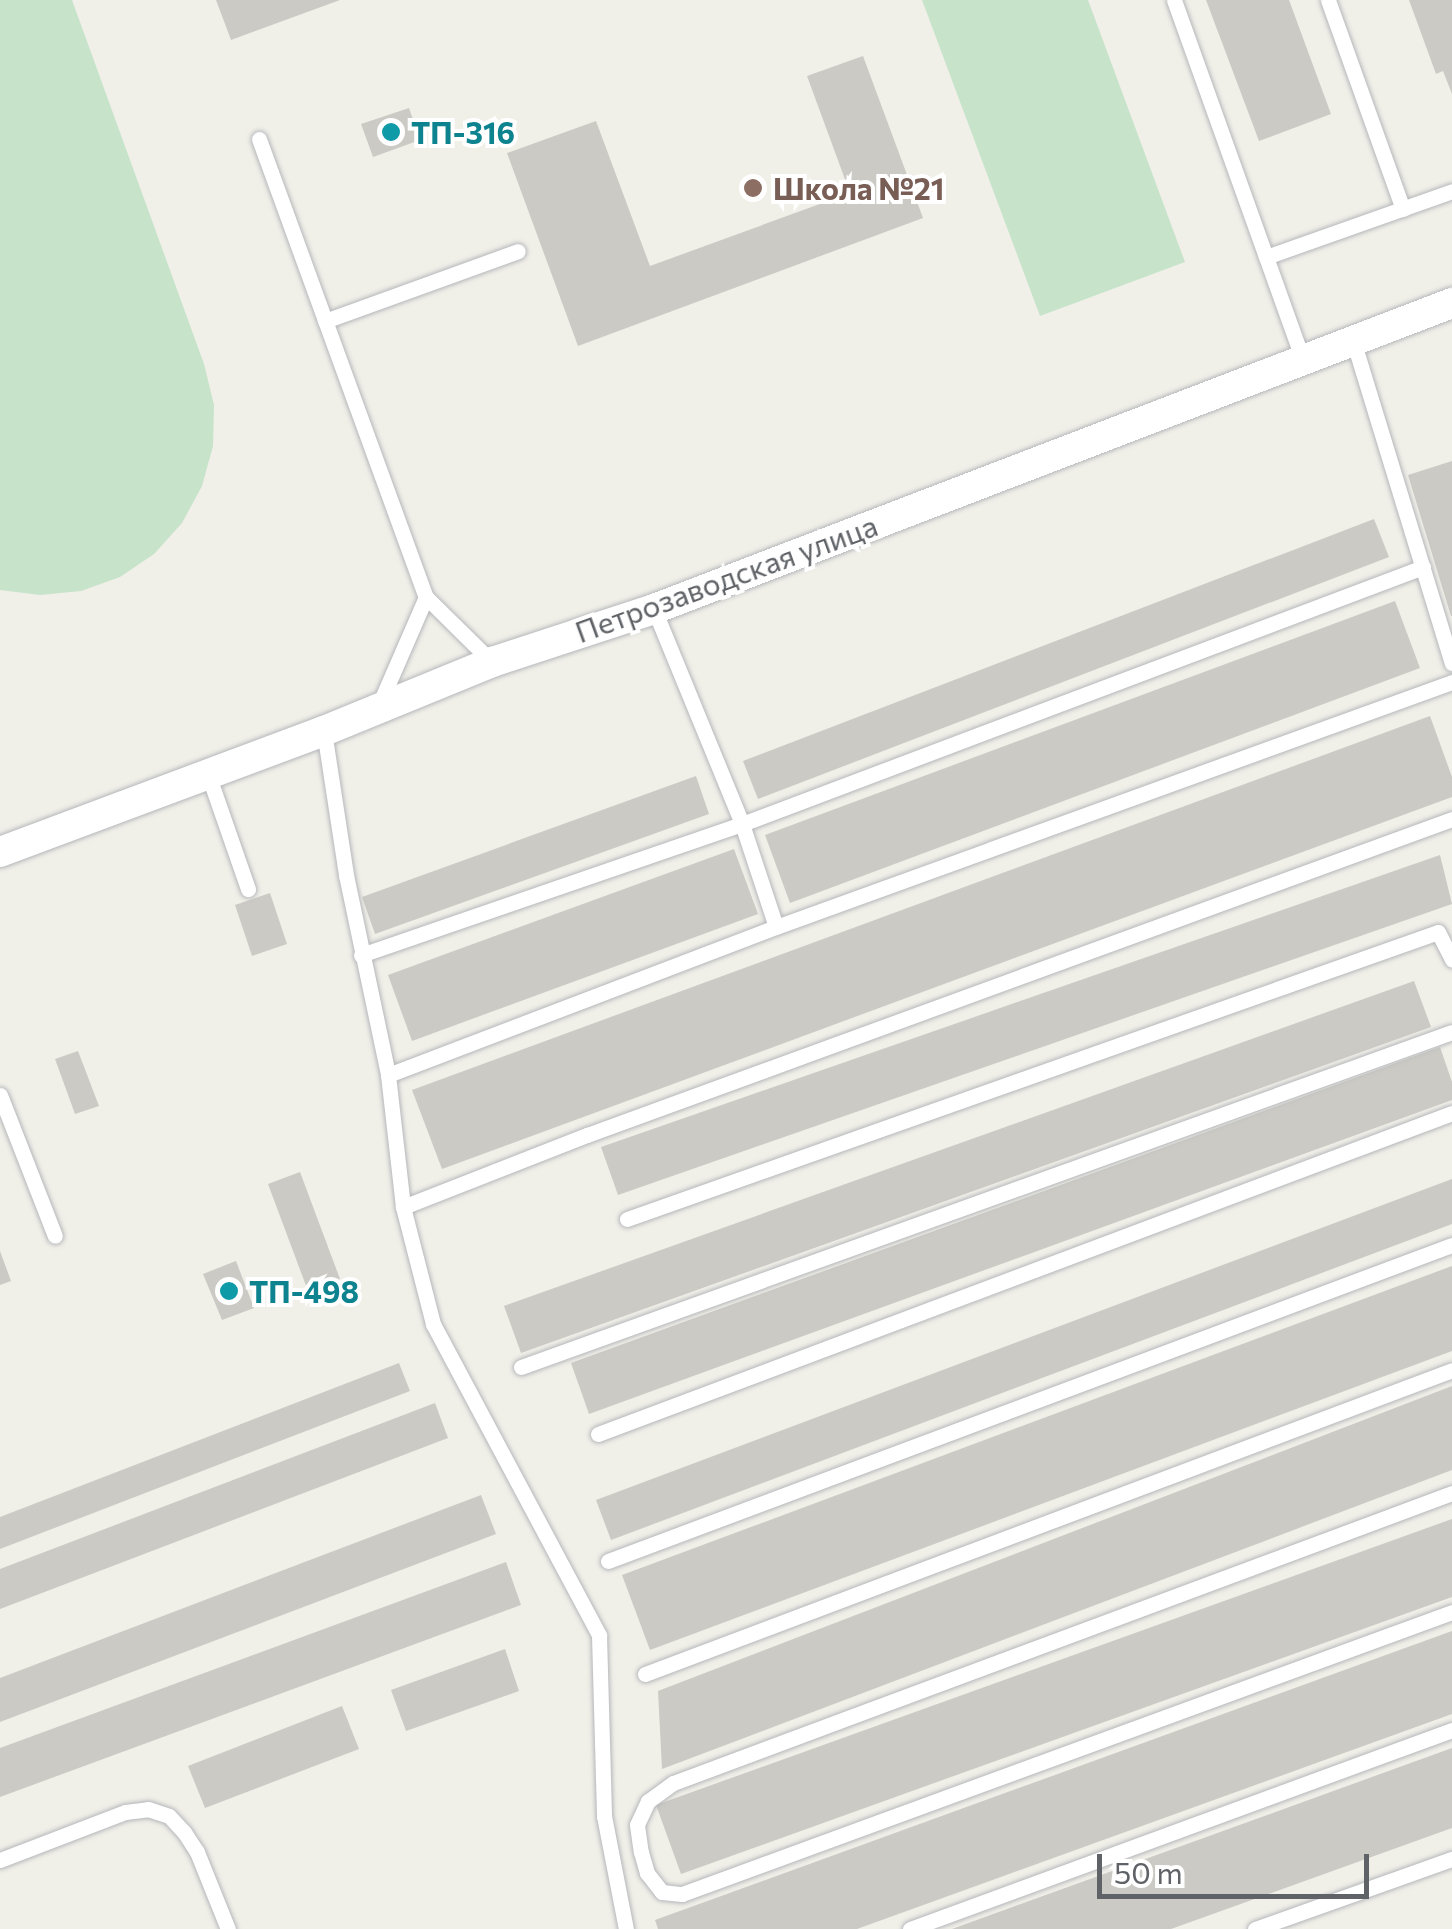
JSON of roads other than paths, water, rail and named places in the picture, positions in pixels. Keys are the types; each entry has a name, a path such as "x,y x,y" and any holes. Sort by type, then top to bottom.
{"street":[{"name":"Петрозаводская улица","path":"0,852 324,731 492,662 654,609 1302,358 1452,304"}],"lane":[{"path":"1174,0 1302,358"},
{"path":"1328,0 1403,209"},
{"path":"259,140 426,597 492,662"},
{"path":"1266,256 1452,192"},
{"path":"326,321 518,250"},
{"path":"1353,340 1452,663"},
{"path":"361,955 742,824 1423,567"},
{"path":"378,709 426,597"},
{"path":"654,609 742,824 776,928"},
{"path":"388,1075 776,928 1452,682"},
{"path":"324,731 361,955 388,1075 403,1207 433,1324 599,1635 604,1816 626,1929"},
{"path":"208,774 248,889"},
{"path":"403,1207 587,1135 1452,820"},
{"path":"626,1219 1438,932 1452,960"},
{"path":"522,1367 1452,1032"},
{"path":"0,1095 55,1236"},
{"path":"598,1434 1452,1112"},
{"path":"608,1562 1452,1245"},
{"path":"645,1674 1452,1370"},
{"path":"1452,1493 673,1784 648,1802 637,1825 641,1852 648,1873 662,1892 682,1894 1452,1612"},
{"path":"910,1929 1452,1730"},
{"path":"0,1860 125,1812 148,1809 169,1816 191,1842 228,1929"},
{"path":"1256,1929 1452,1859"}],"place":[{"name":"ТП-316","path":"391,132"},
{"name":"Школа №21","path":"753,188"},
{"name":"ТП-498","path":"229,1291"}]}
